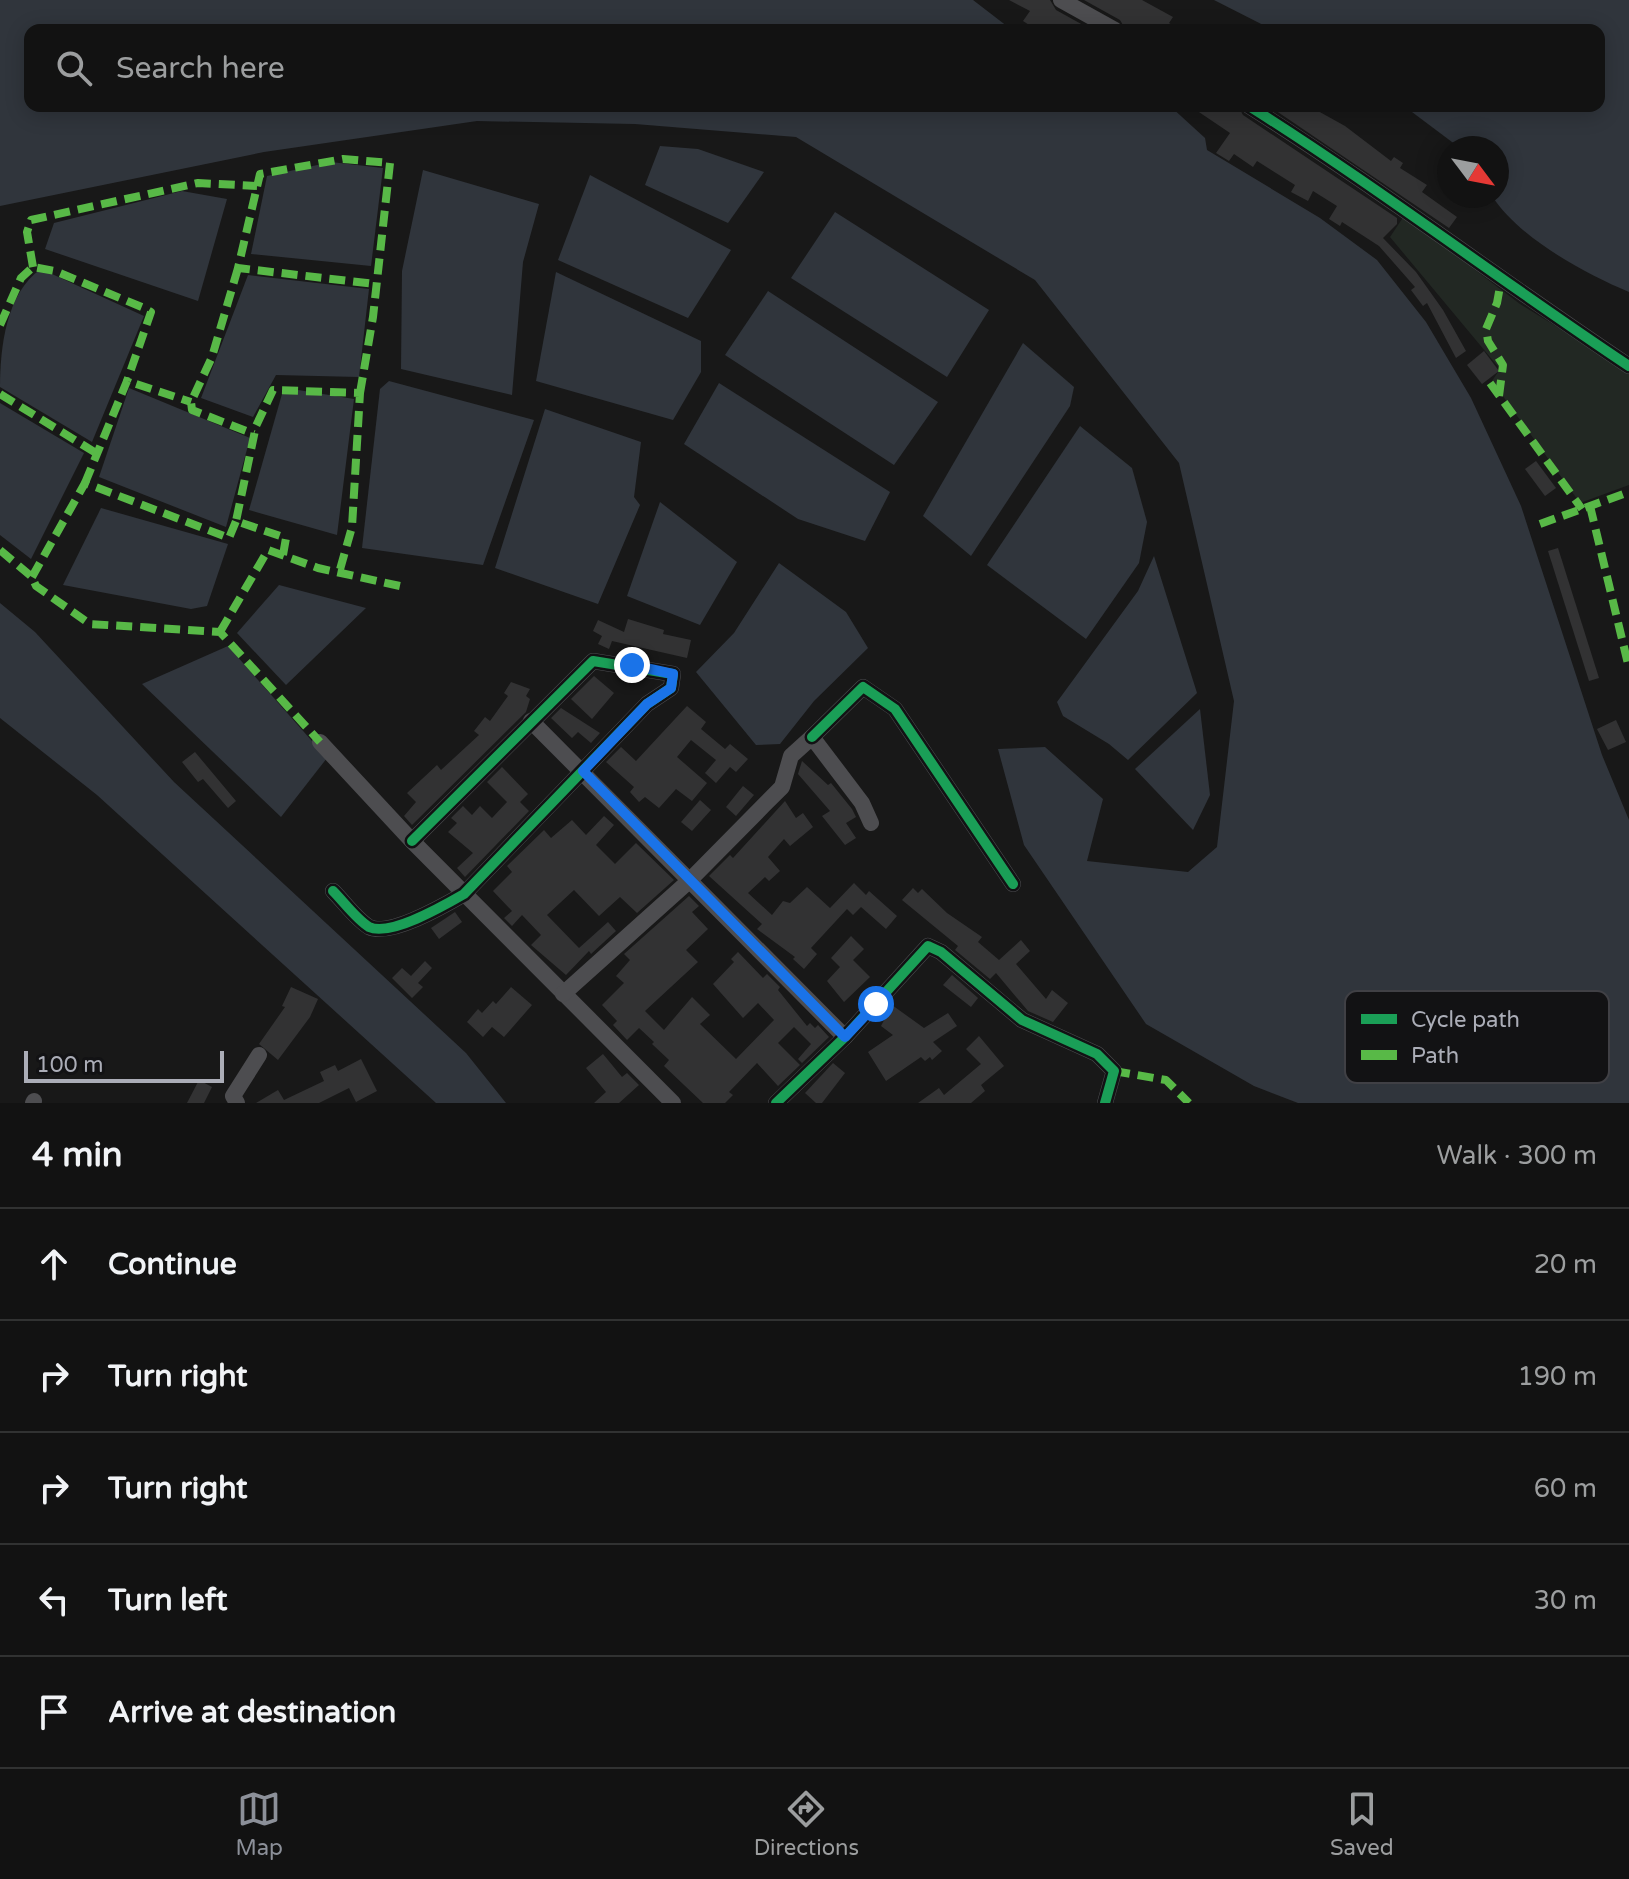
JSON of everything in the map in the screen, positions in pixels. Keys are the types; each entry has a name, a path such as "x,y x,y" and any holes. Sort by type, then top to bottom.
{"street":[{"path":"1061,0 1104,24"},
{"path":"1258,112 1394,201 1501,281 1629,366"},
{"path":"333,891 367,926 382,929 438,909 464,894 647,704 671,688 673,674 593,661 412,841"},
{"path":"563,994 689,881 782,787 791,756 863,687 895,709 1013,884"},
{"path":"531,721 845,1037"},
{"path":"812,737 862,803 871,823"},
{"path":"320,742 412,841 673,1103"},
{"path":"776,1103 845,1037 923,950 934,947 1022,1020 1097,1054 1114,1071 1105,1103"},
{"path":"237,1103 233,1096 259,1055"}],"shaded area":[{"path":"0,0 973,0 1004,24 24,24 24,112 1177,112 1205,138 1207,150 1320,218 1377,260 1426,322 1471,398 1521,506 1602,755 1629,820 1629,1103 1298,1103 1254,1086 1146,1024 1024,845 998,749 1045,747 1103,799 1087,861 1188,872 1217,847 1234,701 1179,463 1035,280 796,137 635,124 477,121 264,152 0,206"},
{"path":"1214,0 1629,0 1629,292 1554,253 1518,226 1502,208 1509,208 1509,136 1444,136 1412,112 1605,112 1605,24 1261,24"},
{"path":"660,146 698,149 764,172 728,223 645,185"},
{"path":"331,162 383,168 371,266 251,254 267,176"},
{"path":"423,170 539,204 523,262 512,395 401,369 402,271"},
{"path":"590,175 731,250 688,318 558,260"},
{"path":"182,191 227,199 198,301 45,249 54,223"},
{"path":"835,212 989,310 947,377 791,278"},
{"path":"1404,216 1520,304 1629,371 1629,485 1580,503 1492,381 1500,369 1390,237"},
{"path":"41,269 144,316 92,442 0,387 1,355 7,322 20,292"},
{"path":"556,272 701,341 701,372 673,420 536,381"},
{"path":"248,275 369,289 359,377 276,375 253,417 201,398"},
{"path":"768,291 938,402 894,465 725,355"},
{"path":"1023,343 1074,387 1070,406 971,556 923,516"},
{"path":"389,381 534,420 483,565 362,548 380,389"},
{"path":"719,383 890,492 865,541 798,519 684,444"},
{"path":"129,388 250,438 226,527 99,477"},
{"path":"292,389 354,399 337,535 249,510 282,394"},
{"path":"0,403 84,453 31,559 0,535"},
{"path":"545,409 641,442 634,497 640,505 598,604 495,568"},
{"path":"1080,426 1132,468 1147,522 1139,563 1086,639 987,565"},
{"path":"660,502 737,562 700,625 627,596"},
{"path":"101,508 228,544 207,606 191,609 63,585"},
{"path":"1154,556 1197,693 1128,760 1109,744 1063,716 1057,702 1138,591"},
{"path":"779,563 846,612 868,648 814,701 780,744 756,745 696,672 734,633"},
{"path":"279,585 366,608 286,685 237,633"},
{"path":"0,603 35,632 174,782 466,1053 506,1103 436,1103 97,795 0,718"},
{"path":"228,646 327,758 281,817 142,684"},
{"path":"1200,709 1210,795 1193,830 1135,769"}],"building":[{"path":"1009,0 1050,0 1056,10 1081,24 1028,24 1023,21 1030,11"},
{"path":"1084,0 1142,0 1173,17 1171,24 1122,24"},
{"path":"1199,112 1241,112 1397,218 1397,224 1383,238 1416,272 1443,310 1466,351 1456,358 1427,303 1423,306 1411,290 1415,287 1379,246 1342,222 1340,226 1329,219 1337,206 1313,191 1308,201 1291,192 1295,185 1257,161 1253,167 1234,154 1229,161 1216,153 1230,133"},
{"path":"1278,112 1320,112 1345,126 1391,161 1394,157 1403,163 1400,168 1427,185 1422,192 1437,203 1437,208 1444,208 1457,217 1449,228"},
{"path":"1484,351 1499,371 1482,384 1467,365"},
{"path":"1536,461 1556,488 1545,496 1525,469"},
{"path":"1558,548 1599,678 1589,681 1548,551"},
{"path":"628,619 664,630 663,634 691,640 687,658 612,641 609,649 598,644 602,636 593,631 598,620 624,632"},
{"path":"594,676 614,693 592,719 571,699"},
{"path":"511,682 530,689 526,696 530,699 526,712 412,825 404,816 416,802 407,793 437,765 441,770 479,735 474,731 485,717 490,721 508,696 504,693"},
{"path":"687,706 706,722 701,729 725,749 730,744 748,759 736,772 730,767 716,783 705,773 716,760 691,740 677,757 707,783 692,801 676,789 659,808 645,797 639,802 630,792 634,787 606,762 621,747 636,761"},
{"path":"561,708 600,733 591,743 578,732 572,738 551,718"},
{"path":"1616,720 1626,742 1608,750 1597,729"},
{"path":"195,752 236,801 228,808 203,779 198,782 182,762"},
{"path":"802,761 828,785 831,783 852,809 856,817 846,823 856,838 845,845 822,816 830,811 798,774"},
{"path":"502,767 528,794 520,802 529,811 465,877 457,868 473,853 448,832 457,823 451,818 463,806 472,815 480,806 492,818 507,802 487,782"},
{"path":"743,786 754,795 736,816 726,807"},
{"path":"700,800 711,810 692,831 681,822"},
{"path":"785,801 796,818 803,813 813,827 790,846 784,839 768,857 780,871 769,881 765,877 748,893 772,915 783,901 790,903 807,887 830,908 854,883 866,895 869,891 897,916 886,929 861,907 853,915 847,909 811,948 817,954 804,969 793,959 795,957 757,929 762,924 709,876 730,855 733,858"},
{"path":"604,816 614,825 596,845 615,864 636,843 674,880 637,913 620,897 599,916 574,890 547,915 579,948 608,922 616,931 591,954 589,951 566,975 531,945 541,935 522,915 512,926 504,918 512,911 493,891 512,872 507,866 544,830 551,838 572,820 586,835"},
{"path":"913,888 918,893 922,889 947,913 982,937 978,942 999,960 1021,940 1030,951 1016,964 1046,999 1052,990 1068,1003 1053,1022 1028,1011 996,973 990,979 955,950 958,946 902,900"},
{"path":"689,896 699,906 692,912 708,929 686,950 698,962 645,1011 664,1030 692,997 710,1015 700,1024 736,1059 774,1020 758,1003 743,1018 713,984 734,962 731,959 738,952 763,978 767,974 780,987 778,990 807,1026 810,1023 815,1028 818,1025 829,1037 802,1063 798,1059 811,1044 794,1027 778,1043 800,1065 778,1086 757,1063 729,1092 733,1095 725,1103 703,1103 664,1066 669,1060 652,1044 654,1042 639,1028 627,1040 613,1025 617,1021 602,1005 624,983 616,976 630,960 624,954"},
{"path":"455,912 462,922 439,939 431,928"},
{"path":"851,936 864,949 853,960 870,977 844,1002 827,981 840,967 831,958"},
{"path":"425,961 432,968 418,983 423,987 412,998 392,978 402,968 411,976"},
{"path":"952,975 978,998 971,1007 943,985"},
{"path":"291,987 318,999 310,1017 278,1060 259,1044 285,1007 282,1006"},
{"path":"511,987 532,1005 504,1037 492,1027 483,1037 467,1022 478,1009 482,1013 493,1001 496,1004"},
{"path":"892,1005 924,1028 948,1013 957,1026 933,1042 942,1051 932,1060 930,1057 925,1061 921,1057 886,1081 868,1052 893,1035 881,1026"},
{"path":"979,1036 1004,1066 981,1085 985,1091 971,1103 918,1103 939,1088 944,1095 981,1064 966,1049"},
{"path":"603,1054 622,1077 627,1073 639,1085 619,1103 594,1103 606,1092 586,1068"},
{"path":"361,1059 377,1091 356,1102 349,1088 319,1103 256,1103 278,1090 284,1100 324,1081 320,1072 335,1065 338,1071"},
{"path":"833,1063 845,1073 822,1103 816,1103 805,1093"},
{"path":"199,1080 212,1087 204,1103 187,1103"}],"marked path":[{"path":"360,393 373,317 390,163 343,159 260,174 238,268 375,284"},
{"path":"33,267 27,232 31,220 198,183 257,186"},
{"path":"0,325 21,278 33,267 55,271 144,308 151,312 127,381"},
{"path":"238,268 212,357 191,402 192,410 254,434"},
{"path":"1499,396 1503,365 1488,341 1486,329 1497,303 1501,281"},
{"path":"85,483 127,381 191,402"},
{"path":"1490,383 1582,509"},
{"path":"283,555 286,538 236,521 256,426 273,390 360,393 352,527 339,573"},
{"path":"0,394 96,453"},
{"path":"32,577 85,483 229,538 236,521"},
{"path":"1540,524 1629,492"},
{"path":"1590,506 1629,668"},
{"path":"0,550 32,577 36,586 90,624 220,632 320,742"},
{"path":"220,632 268,550 318,568 400,586"},
{"path":"1114,1071 1166,1080 1189,1103"}],"cycle path":[{"path":"1258,112 1629,366"},
{"path":"333,891 364,924 378,929 403,924 464,894 647,704 671,688 673,674 593,661 412,841"},
{"path":"812,737 863,687 895,709 1013,884"},
{"path":"776,1103 845,1037 928,946 941,952 1022,1020 1097,1054 1114,1071 1105,1103"}],"route":[{"path":"632,665 673,674 671,688 647,704 583,771 845,1037 876,1004"}]}
